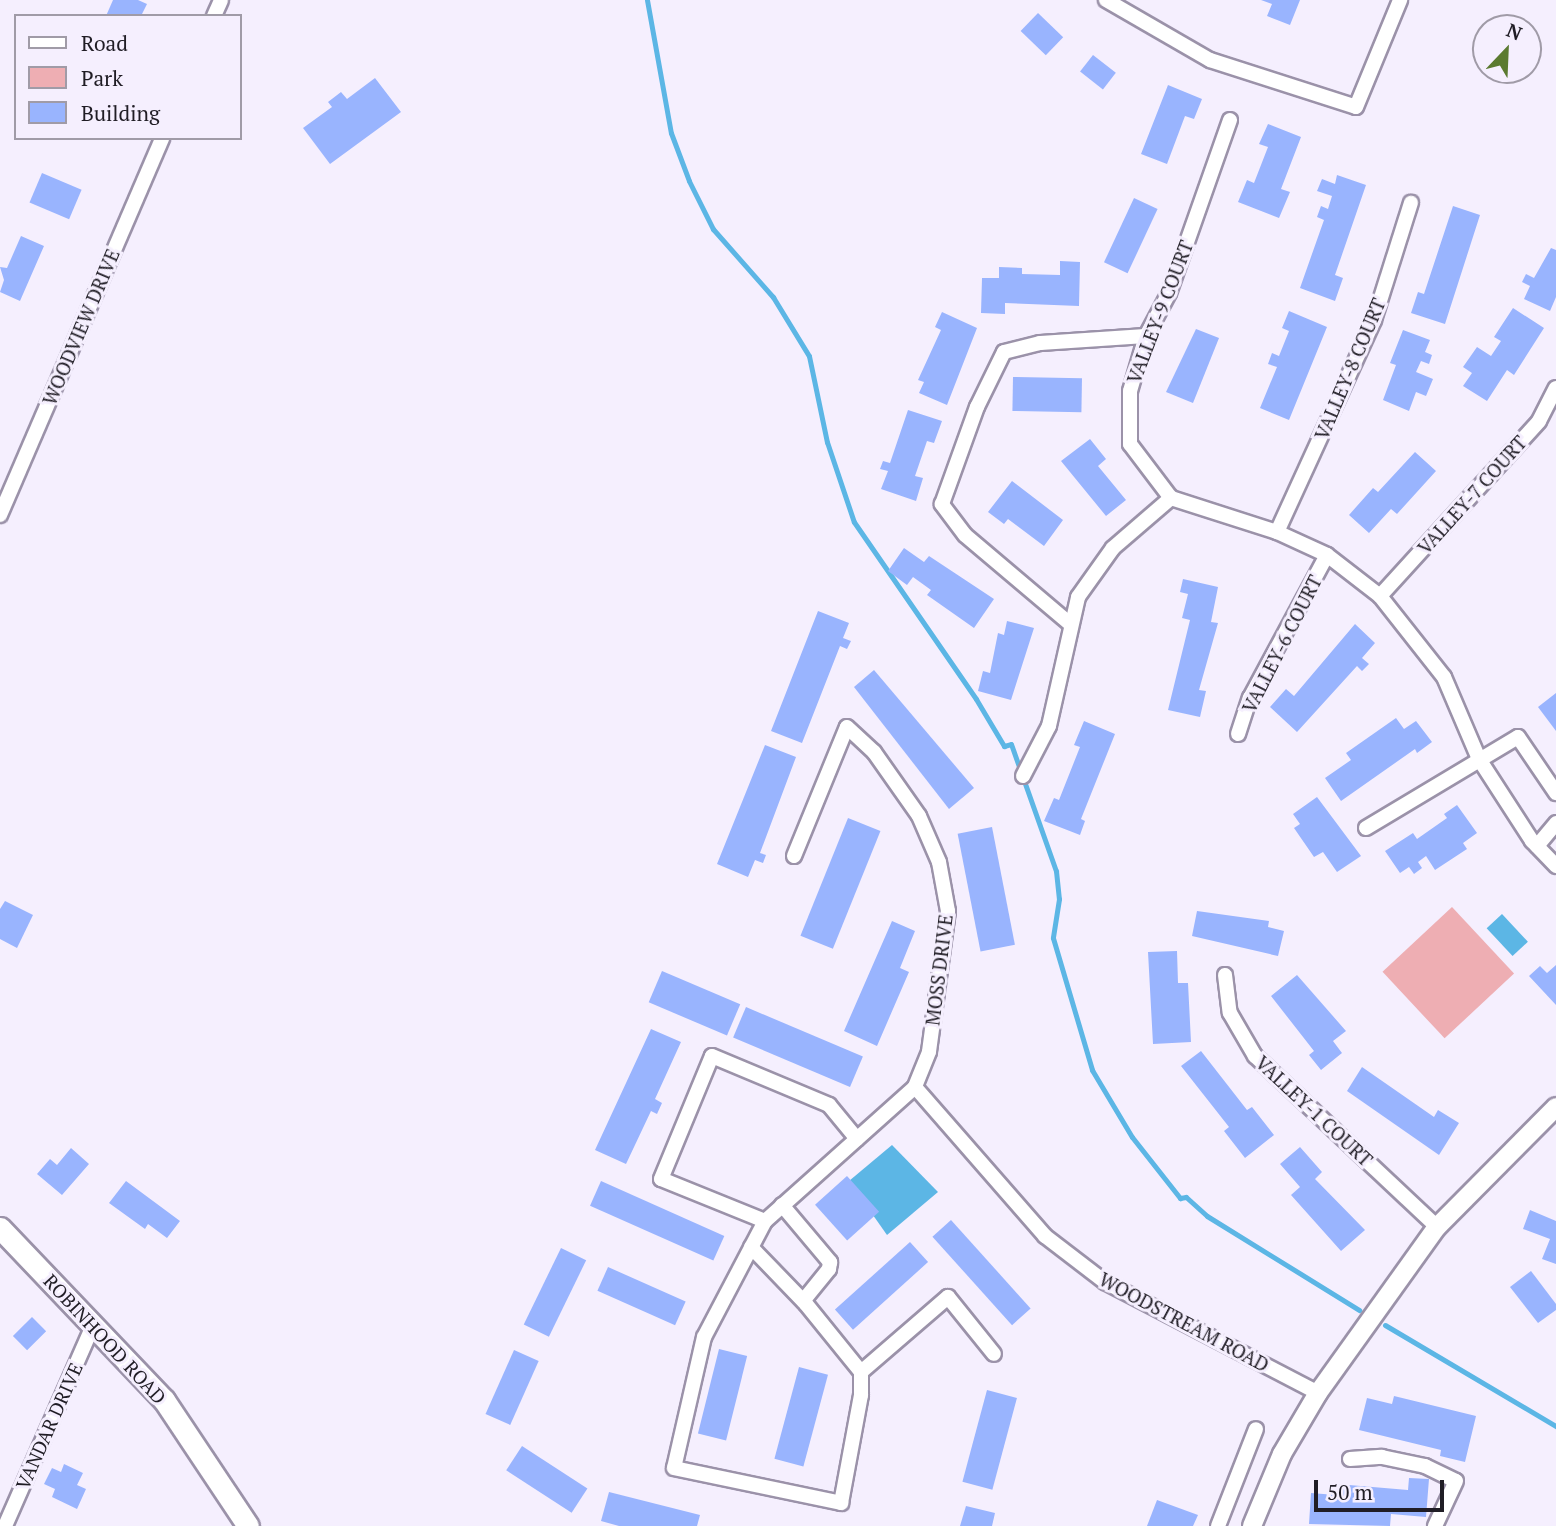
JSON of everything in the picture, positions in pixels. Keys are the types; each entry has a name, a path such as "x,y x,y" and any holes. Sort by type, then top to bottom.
{"main road":[{"name":"ROBINHOOD ROAD","path":"0,1228 164,1400 246,1525"}],"street":[{"path":"1107,0 1210,60 1356,107 1400,0"},
{"name":"VALLEY-9 COURT","path":"1171,498 1130,444 1130,391 1146,336 1169,293 1230,120"},
{"name":"WOODVIEW DRIVE","path":"0,515 161,140"},
{"name":"VALLEY-8 COURT","path":"1277,532 1374,320 1411,202"},
{"path":"1069,624 965,535 942,504 977,407 1004,352 1040,343 1146,336"},
{"name":"VALLEY-7 COURT","path":"1380,596 1539,421 1556,388"},
{"path":"1023,776 1049,726 1069,624 1095,569 1171,498 1277,532 1327,555 1380,596 1444,677 1479,759 1537,846 1556,866"},
{"name":"VALLEY-6 COURT","path":"1238,734 1250,698 1327,555"},
{"name":"MOSS DRIVE","path":"794,856 847,727 874,752 919,816 939,862 948,911 929,1052 915,1087"},
{"path":"1366,828 1518,737 1556,793"},
{"path":"1537,846 1556,823"},
{"name":"VALLEY-1 COURT","path":"1224,975 1230,1013 1255,1056 1437,1227"},
{"path":"765,1221 661,1180 712,1056 829,1105 857,1139"},
{"path":"751,1247 803,1301 861,1372 861,1395 841,1503 674,1468 705,1337 751,1247 765,1221 915,1087"},
{"name":"WOODSTREAM ROAD","path":"915,1087 1045,1236 1105,1282 1318,1393"},
{"path":"1252,1526 1282,1454 1318,1393 1437,1227 1556,1107"},
{"path":"782,1205 830,1262 829,1269 803,1301"},
{"path":"861,1372 948,1297 994,1354"},
{"name":"VANDAR DRIVE","path":"5,1526 93,1326"},
{"path":"1218,1526 1256,1429"},
{"path":"1350,1459 1382,1457 1425,1466 1456,1481 1435,1526"}],"green space":[{"path":"1452,907 1514,974 1445,1038 1383,972"}],"water":[{"path":"1502,914 1528,942 1513,956 1487,928"},
{"path":"892,1145 938,1192 887,1235 849,1181"}],"building":[{"path":"113,0 138,0 147,4 142,14 107,14"},
{"path":"1261,0 1300,0 1290,25 1267,16 1272,4"},
{"path":"1038,13 1063,37 1046,55 1021,31"},
{"path":"1093,55 1116,73 1103,89 1080,72"},
{"path":"375,78 401,112 330,164 303,128 332,107 328,102 341,92 347,99"},
{"path":"1168,85 1202,99 1194,119 1185,116 1167,164 1141,154"},
{"path":"1268,124 1301,137 1281,189 1290,192 1279,218 1238,202 1247,180 1254,183 1268,147 1259,144"},
{"path":"42,173 82,190 69,219 29,202"},
{"path":"1337,175 1366,185 1335,275 1343,278 1335,301 1300,288 1324,220 1317,217 1321,206 1328,209 1332,196 1317,191 1322,179 1335,184"},
{"path":"1134,198 1158,209 1128,273 1104,262"},
{"path":"1453,206 1480,215 1445,324 1411,313 1418,292 1424,294"},
{"path":"21,236 44,246 20,301 0,292 4,280 0,267 7,268"},
{"path":"1551,248 1556,250 1556,297 1550,311 1524,299 1530,286 1522,282 1526,274 1534,278"},
{"path":"1060,261 1080,262 1079,306 1005,303 1005,314 981,313 982,278 999,278 999,267 1022,268 1022,274 1060,275"},
{"path":"1513,308 1544,328 1514,375 1507,370 1487,401 1463,386 1472,373 1463,367 1477,347 1491,356 1501,341 1494,337"},
{"path":"1289,311 1327,327 1289,420 1260,408 1277,367 1268,364 1272,353 1279,356 1289,331 1282,328"},
{"path":"942,312 977,328 947,405 919,393 924,382 918,380 941,330 935,327"},
{"path":"1196,329 1219,338 1193,403 1166,392"},
{"path":"1403,330 1430,340 1425,352 1432,355 1429,364 1421,361 1416,372 1433,379 1426,396 1416,392 1409,411 1383,400 1396,365 1390,363"},
{"path":"1013,377 1082,378 1081,412 1012,411"},
{"path":"908,410 942,421 934,443 927,441 915,476 923,478 916,501 881,489 888,471 880,469 883,461 890,463"},
{"path":"1090,439 1106,459 1098,466 1126,500 1106,516 1061,461"},
{"path":"1415,452 1436,471 1397,514 1391,509 1369,533 1349,515 1373,488 1378,492"},
{"path":"1012,481 1063,520 1044,546 1008,519 1004,524 988,512"},
{"path":"904,548 924,562 929,556 994,599 974,628 927,595 931,590 913,577 907,585 888,571"},
{"path":"1183,579 1218,587 1211,622 1218,623 1199,690 1206,691 1200,717 1168,710 1190,620 1182,618 1188,594 1180,592"},
{"path":"818,611 849,623 843,638 851,641 847,649 840,646 802,743 771,731"},
{"path":"1007,621 1034,628 1011,700 978,691 983,671 990,673 998,633 1004,635"},
{"path":"1355,624 1375,643 1362,658 1369,664 1362,671 1357,666 1297,732 1270,707 1286,689 1294,696"},
{"path":"874,670 974,788 949,809 854,687"},
{"path":"1556,693 1556,731 1538,707"},
{"path":"1396,718 1404,729 1416,721 1432,742 1417,753 1415,749 1341,801 1325,778 1351,760 1346,753"},
{"path":"1084,721 1115,734 1081,819 1085,821 1080,835 1044,821 1054,798 1059,800 1080,747 1074,745"},
{"path":"765,745 796,757 760,853 766,855 763,863 755,860 748,877 717,864"},
{"path":"1317,797 1361,856 1337,872 1323,852 1314,857 1294,828 1300,824 1293,814"},
{"path":"1457,805 1477,833 1463,843 1467,849 1435,870 1426,856 1418,862 1422,868 1414,874 1409,867 1400,873 1385,851 1413,833 1417,839 1447,818 1444,814"},
{"path":"848,818 880,831 833,949 800,936"},
{"path":"992,827 1015,945 981,951 958,834"},
{"path":"5,901 33,915 17,948 0,939 0,909"},
{"path":"1197,911 1269,921 1268,927 1284,931 1278,956 1192,936"},
{"path":"892,921 915,931 900,968 909,972 877,1046 844,1031"},
{"path":"1177,951 1178,983 1188,983 1191,1042 1153,1044 1148,952"},
{"path":"1556,965 1556,1005 1529,976 1540,966 1547,973"},
{"path":"662,971 740,1004 727,1036 649,1002"},
{"path":"1297,975 1346,1031 1333,1041 1342,1053 1321,1070 1309,1055 1314,1051 1271,996"},
{"path":"746,1007 863,1057 850,1087 733,1037"},
{"path":"651,1029 681,1042 655,1099 662,1103 657,1114 651,1111 626,1164 595,1150"},
{"path":"1201,1051 1247,1110 1252,1107 1274,1135 1245,1158 1224,1131 1229,1127 1181,1066"},
{"path":"1362,1067 1434,1117 1438,1110 1459,1123 1439,1155 1347,1091"},
{"path":"1300,1147 1322,1172 1315,1179 1365,1230 1341,1251 1291,1195 1300,1187 1280,1164"},
{"path":"71,1148 89,1164 62,1195 37,1174 50,1159 57,1165"},
{"path":"847,1176 879,1212 847,1240 815,1205"},
{"path":"126,1181 180,1221 167,1238 148,1224 145,1229 109,1203"},
{"path":"601,1181 724,1236 713,1261 590,1206"},
{"path":"1530,1210 1556,1221 1556,1264 1542,1259 1550,1239 1523,1229"},
{"path":"951,1220 1031,1308 1012,1325 932,1237"},
{"path":"910,1242 928,1262 853,1330 835,1310"},
{"path":"561,1248 586,1260 549,1337 524,1324"},
{"path":"608,1267 686,1302 675,1325 597,1291"},
{"path":"1531,1271 1556,1304 1556,1310 1538,1323 1510,1287"},
{"path":"32,1317 46,1331 27,1350 13,1336"},
{"path":"719,1349 747,1356 726,1440 698,1433"},
{"path":"514,1350 539,1361 510,1425 486,1414"},
{"path":"799,1367 828,1375 803,1467 774,1459"},
{"path":"987,1390 1017,1398 992,1490 962,1482"},
{"path":"1394,1396 1476,1416 1465,1462 1440,1456 1441,1450 1359,1430 1367,1398 1392,1404"},
{"path":"522,1446 587,1488 572,1513 506,1470"},
{"path":"64,1464 83,1473 77,1485 86,1489 77,1509 52,1497 55,1489 44,1484 52,1468 61,1472"},
{"path":"1409,1478 1429,1479 1426,1517 1391,1514 1390,1526 1309,1524 1311,1493 1336,1495 1337,1484 1408,1490"},
{"path":"609,1492 700,1515 697,1526 619,1526 601,1521"},
{"path":"1157,1500 1198,1515 1193,1526 1147,1526"},
{"path":"966,1506 995,1513 992,1526 960,1526"}],"waterway":[{"path":"647,0 671,133 689,181 713,229 773,297 809,356 827,442 854,522 976,699 1004,746 1011,744 1056,871 1059,899 1053,938 1092,1070 1132,1137 1180,1198 1186,1197 1207,1216 1359,1310"},
{"path":"1385,1325 1556,1426"}]}
